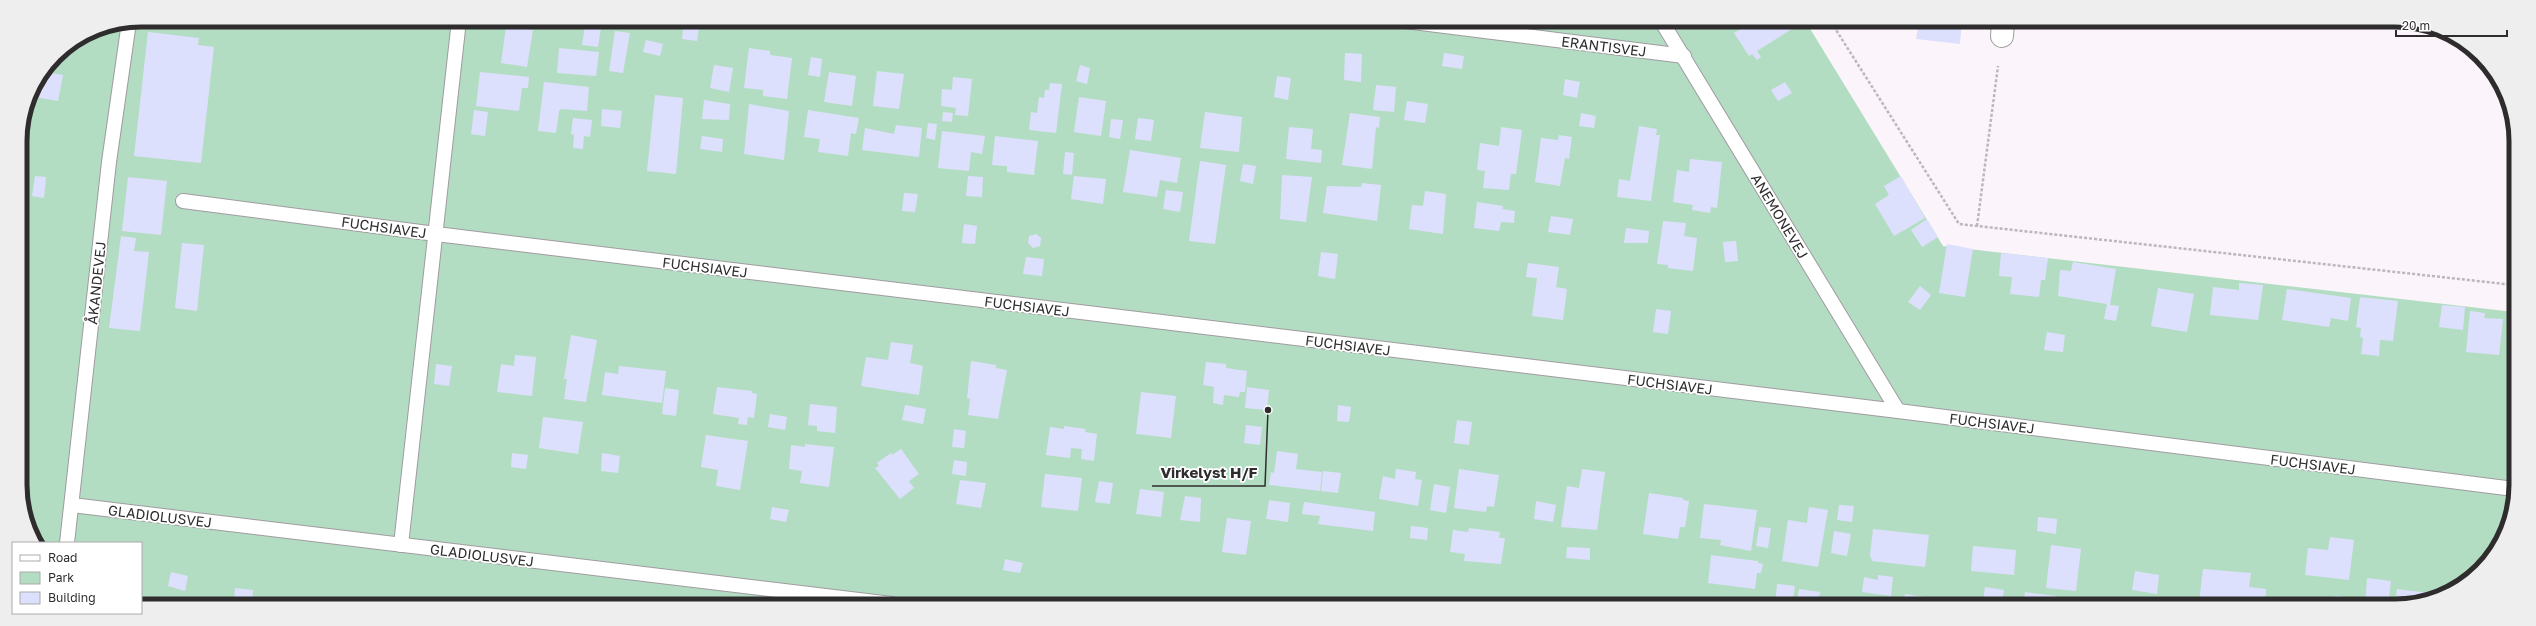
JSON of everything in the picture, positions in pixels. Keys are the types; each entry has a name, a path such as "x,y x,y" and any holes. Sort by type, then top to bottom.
{"lane":[{"path":"401,545 459,27"},
{"name":"ERANTISVEJ","path":"1453,27 1684,56"},
{"name":"ANEMONEVEJ","path":"1665,27 1898,412"},
{"name":"ÅKANDEVEJ","path":"67,542 109,162 128,28"},
{"name":"FUCHSIAVEJ","path":"183,201 436,234 1898,412 2509,488"},
{"name":"GLADIOLUSVEJ","path":"72,505 850,599"}],"path":[{"path":"1834,27 1959,224 2509,284"},
{"path":"1977,226 2003,29"}],"green space":[{"path":"1809,27 1943,246 2509,311 2509,485 2507,507 2494,542 2481,560 2458,580 2424,595 2402,599 142,599 142,542 42,542 33,521 28,500 28,126 31,112 42,84 55,66 66,55 84,42 105,33 126,28"}],"building":[{"path":"506,27 533,30 527,67 501,63"},
{"path":"585,27 601,28 598,47 582,45"},
{"path":"683,27 699,27 697,41 682,39"},
{"path":"1744,27 1795,27 1757,51 1761,57 1757,60 1752,54 1749,56 1734,33"},
{"path":"1918,27 1962,27 1960,44 1916,39"},
{"path":"615,31 630,33 623,73 609,71"},
{"path":"148,32 199,38 198,45 214,47 201,163 134,156"},
{"path":"646,40 663,44 660,56 643,52"},
{"path":"559,48 599,52 596,76 557,73"},
{"path":"749,48 770,51 770,55 792,58 787,99 763,96 763,90 744,88"},
{"path":"1345,53 1362,54 1361,82 1344,80"},
{"path":"1444,53 1464,56 1462,69 1442,66"},
{"path":"811,57 822,59 820,77 808,75"},
{"path":"714,65 733,68 729,92 710,88"},
{"path":"1080,65 1090,68 1087,84 1076,81"},
{"path":"877,71 904,74 899,109 873,106"},
{"path":"480,72 529,77 528,88 522,88 519,111 476,106"},
{"path":"829,72 856,76 852,106 824,102"},
{"path":"50,73 63,75 58,101 36,97 42,84"},
{"path":"1277,76 1291,78 1288,100 1274,97"},
{"path":"953,77 972,79 968,116 955,115 956,108 941,106 942,89 952,90"},
{"path":"1565,79 1580,82 1577,98 1563,95"},
{"path":"544,82 589,87 587,111 561,109 559,111 556,133 538,131"},
{"path":"1785,82 1792,93 1778,101 1771,90"},
{"path":"1050,83 1062,84 1056,133 1029,130 1031,112 1037,113 1039,97 1044,98 1045,90 1049,90"},
{"path":"1376,85 1396,87 1394,112 1373,110"},
{"path":"655,95 683,98 676,174 647,171"},
{"path":"1079,97 1106,101 1101,136 1074,132"},
{"path":"704,100 730,104 729,120 702,119"},
{"path":"1407,101 1428,104 1425,123 1404,120"},
{"path":"749,104 789,111 784,160 744,154"},
{"path":"602,109 622,111 620,128 601,126"},
{"path":"474,110 488,112 485,136 471,134"},
{"path":"808,110 859,118 856,134 851,133 848,156 818,152 820,139 804,137"},
{"path":"943,112 953,113 952,122 942,121"},
{"path":"1205,112 1242,117 1239,152 1200,148"},
{"path":"1350,113 1380,117 1379,128 1376,127 1372,169 1342,165"},
{"path":"1581,113 1596,116 1594,128 1579,126"},
{"path":"573,118 592,120 590,137 584,136 583,149 573,148 574,135 571,134"},
{"path":"1138,118 1154,120 1151,141 1135,139"},
{"path":"1111,119 1123,120 1120,139 1109,137"},
{"path":"928,123 937,124 935,140 926,138"},
{"path":"896,125 922,128 919,157 862,150 865,128 894,134"},
{"path":"1639,126 1657,129 1656,135 1660,135 1651,201 1617,197 1619,179 1630,181"},
{"path":"1289,127 1313,129 1311,149 1322,150 1321,163 1286,159"},
{"path":"1501,127 1522,130 1516,174 1511,174 1509,190 1483,188 1485,171 1477,170 1480,143 1499,146"},
{"path":"942,131 985,136 982,154 971,152 969,171 938,168"},
{"path":"1559,135 1572,137 1569,159 1565,158 1560,186 1535,182 1541,138 1558,140"},
{"path":"702,136 723,139 722,152 700,149"},
{"path":"995,136 1038,141 1034,175 1007,172 1007,166 992,165"},
{"path":"1130,150 1181,158 1177,183 1160,180 1157,197 1123,192"},
{"path":"1065,152 1074,153 1072,175 1063,174"},
{"path":"1690,159 1722,162 1717,208 1711,207 1710,213 1692,210 1693,205 1673,202 1677,170 1689,172"},
{"path":"1200,161 1226,165 1215,244 1189,241"},
{"path":"1243,164 1256,166 1253,184 1240,181"},
{"path":"1282,175 1312,177 1306,222 1280,219"},
{"path":"35,176 46,177 44,198 32,196"},
{"path":"968,176 983,177 982,197 966,196"},
{"path":"1074,176 1106,179 1103,204 1071,199"},
{"path":"1901,176 1925,218 1894,236 1875,204 1889,195 1884,186"},
{"path":"128,177 167,181 161,235 122,231"},
{"path":"1362,183 1381,185 1377,221 1323,213 1327,186 1361,187"},
{"path":"1166,190 1183,192 1180,212 1163,209"},
{"path":"1425,191 1446,194 1443,234 1409,229 1412,205 1423,206"},
{"path":"904,193 918,194 915,212 902,211"},
{"path":"1477,202 1503,206 1502,209 1515,211 1514,223 1501,222 1499,231 1474,228"},
{"path":"1551,216 1573,219 1570,235 1548,232"},
{"path":"1927,219 1938,237 1922,247 1911,230"},
{"path":"1663,221 1686,223 1684,236 1697,238 1693,271 1668,268 1668,265 1657,264"},
{"path":"964,224 977,226 975,244 962,243"},
{"path":"1626,228 1649,231 1648,243 1624,243"},
{"path":"1036,234 1041,238 1040,246 1033,248 1028,243 1029,236"},
{"path":"121,236 136,238 134,251 149,252 140,331 109,328"},
{"path":"1736,241 1738,261 1725,262 1723,242"},
{"path":"182,243 204,245 197,311 175,308"},
{"path":"1947,244 1973,249 1965,297 1939,293"},
{"path":"1321,252 1338,254 1335,279 1318,276"},
{"path":"2001,253 2048,258 2045,280 2041,280 2039,297 2010,294 2012,277 1999,276"},
{"path":"1026,257 1044,259 1042,276 1023,274"},
{"path":"2073,262 2116,269 2110,305 2119,306 2116,321 2104,319 2107,304 2058,296 2060,270 2071,271"},
{"path":"1528,263 1559,267 1556,287 1567,289 1563,320 1532,316 1537,278 1526,277"},
{"path":"2239,283 2263,285 2258,320 2210,315 2213,287 2239,290"},
{"path":"1920,286 1931,295 1920,310 1908,302"},
{"path":"2158,288 2194,294 2187,332 2151,326"},
{"path":"2287,289 2351,298 2348,321 2331,318 2329,327 2282,320"},
{"path":"2360,297 2398,301 2393,341 2380,340 2379,356 2361,354 2363,338 2360,337 2361,328 2356,327"},
{"path":"27,298 29,298 27,320"},
{"path":"2442,305 2465,307 2463,330 2439,327"},
{"path":"1656,309 1671,311 1668,334 1653,332"},
{"path":"2470,311 2485,313 2484,318 2503,319 2499,355 2466,352"},
{"path":"2047,332 2065,335 2063,352 2044,350"},
{"path":"571,335 597,340 586,402 564,399 567,379 564,379"},
{"path":"891,342 913,345 910,363 923,366 919,395 861,386 866,357 888,360"},
{"path":"515,355 536,357 532,396 497,392 501,364 514,366"},
{"path":"971,361 996,365 996,368 1007,370 998,419 968,415 970,399 967,398"},
{"path":"1206,362 1226,364 1226,368 1247,371 1245,392 1240,392 1239,397 1224,395 1223,405 1213,403 1214,387 1203,385"},
{"path":"436,364 452,366 449,386 434,384"},
{"path":"619,366 666,371 662,403 602,395 605,372 618,374"},
{"path":"717,387 752,391 752,393 757,394 754,418 748,417 747,425 738,424 739,418 713,414"},
{"path":"1247,387 1269,390 1267,410 1245,408"},
{"path":"665,388 679,390 676,416 662,414"},
{"path":"1141,392 1176,396 1171,438 1136,434"},
{"path":"810,404 837,407 835,433 817,431 817,426 808,425"},
{"path":"905,405 926,409 923,424 902,420"},
{"path":"1338,405 1351,407 1349,422 1337,421"},
{"path":"770,414 787,417 785,430 768,427"},
{"path":"543,417 583,422 578,454 539,448"},
{"path":"1457,420 1472,422 1469,445 1454,443"},
{"path":"1246,425 1262,427 1260,445 1244,443"},
{"path":"1064,426 1086,429 1085,432 1097,434 1094,461 1081,459 1082,449 1071,448 1070,458 1046,455 1050,427 1064,429"},
{"path":"954,429 966,431 964,448 952,447"},
{"path":"706,435 748,441 740,490 716,486 718,470 701,467"},
{"path":"805,444 834,447 829,487 800,483 802,471 789,469 791,445 805,447"},
{"path":"901,449 919,474 909,481 914,488 900,499 875,468 879,466 877,463 891,453 892,455"},
{"path":"1277,451 1298,454 1296,469 1322,472 1320,491 1269,485 1271,472 1274,473"},
{"path":"512,453 528,455 526,469 511,467"},
{"path":"602,453 620,456 618,473 601,471"},
{"path":"954,460 967,462 966,476 952,474"},
{"path":"1396,469 1416,472 1415,479 1422,480 1418,506 1379,499 1383,476 1395,479"},
{"path":"1459,469 1499,475 1494,507 1487,506 1486,512 1454,508"},
{"path":"1582,469 1605,472 1597,530 1561,527 1567,486 1579,488"},
{"path":"1323,471 1341,473 1338,493 1321,491"},
{"path":"1045,474 1082,478 1078,511 1041,507"},
{"path":"960,480 986,483 981,508 956,504"},
{"path":"1099,481 1113,483 1110,504 1095,502"},
{"path":"1434,484 1450,487 1446,513 1430,510"},
{"path":"1140,489 1164,492 1161,517 1136,514"},
{"path":"1649,493 1683,498 1683,500 1689,501 1685,527 1680,527 1678,539 1643,534"},
{"path":"1185,496 1201,498 1200,522 1180,520"},
{"path":"1269,500 1290,503 1288,522 1266,519"},
{"path":"1536,501 1556,505 1553,522 1534,519"},
{"path":"1304,502 1375,512 1373,531 1318,524 1320,516 1302,514"},
{"path":"1704,504 1757,510 1751,551 1720,545 1721,540 1700,538"},
{"path":"1839,505 1854,506 1852,522 1837,520"},
{"path":"772,507 789,510 786,522 770,519"},
{"path":"1809,507 1828,510 1818,567 1782,561 1788,520 1807,523"},
{"path":"2038,517 2057,519 2056,534 2037,531"},
{"path":"1227,518 1251,521 1246,555 1222,552"},
{"path":"1411,526 1428,528 1427,540 1410,538"},
{"path":"1759,527 1771,528 1768,548 1756,546"},
{"path":"1469,528 1500,532 1499,538 1505,538 1501,564 1464,561 1465,554 1450,552 1453,530 1468,532"},
{"path":"1873,529 1929,535 1925,567 1872,561 1870,555"},
{"path":"1834,531 1851,534 1847,556 1831,553"},
{"path":"2330,537 2354,540 2349,580 2305,575 2308,548 2328,550"},
{"path":"2051,545 2081,549 2076,591 2046,588"},
{"path":"1973,546 2016,550 2014,575 1971,571"},
{"path":"1567,547 1590,548 1590,560 1566,558"},
{"path":"1711,555 1758,561 1758,563 1763,564 1761,573 1757,573 1755,589 1708,583"},
{"path":"1005,559 1023,563 1020,573 1003,570"},
{"path":"2203,569 2251,573 2249,587 2266,589 2265,599 2199,599"},
{"path":"2135,571 2159,575 2157,594 2132,590"},
{"path":"171,572 188,576 185,591 168,586"},
{"path":"1878,575 1893,577 1891,596 1862,592 1864,577 1878,580"},
{"path":"2367,578 2391,581 2389,598 2379,597 2379,599 2366,599"},
{"path":"1777,584 1795,586 1793,599 1776,599"},
{"path":"1985,587 2004,590 2003,599 1983,599"},
{"path":"235,588 253,590 252,599 234,599"},
{"path":"1799,589 1820,592 1819,599 1797,599"},
{"path":"2397,589 2429,593 2410,598 2396,599"},
{"path":"2025,592 2056,596 2055,599 2024,599"},
{"path":"1905,594 1925,597 1925,599 1904,599"},
{"path":"2334,596 2341,596 2341,599 2334,599"}],"place":[{"name":"Virkelyst H/F","path":"1268,410"}]}
